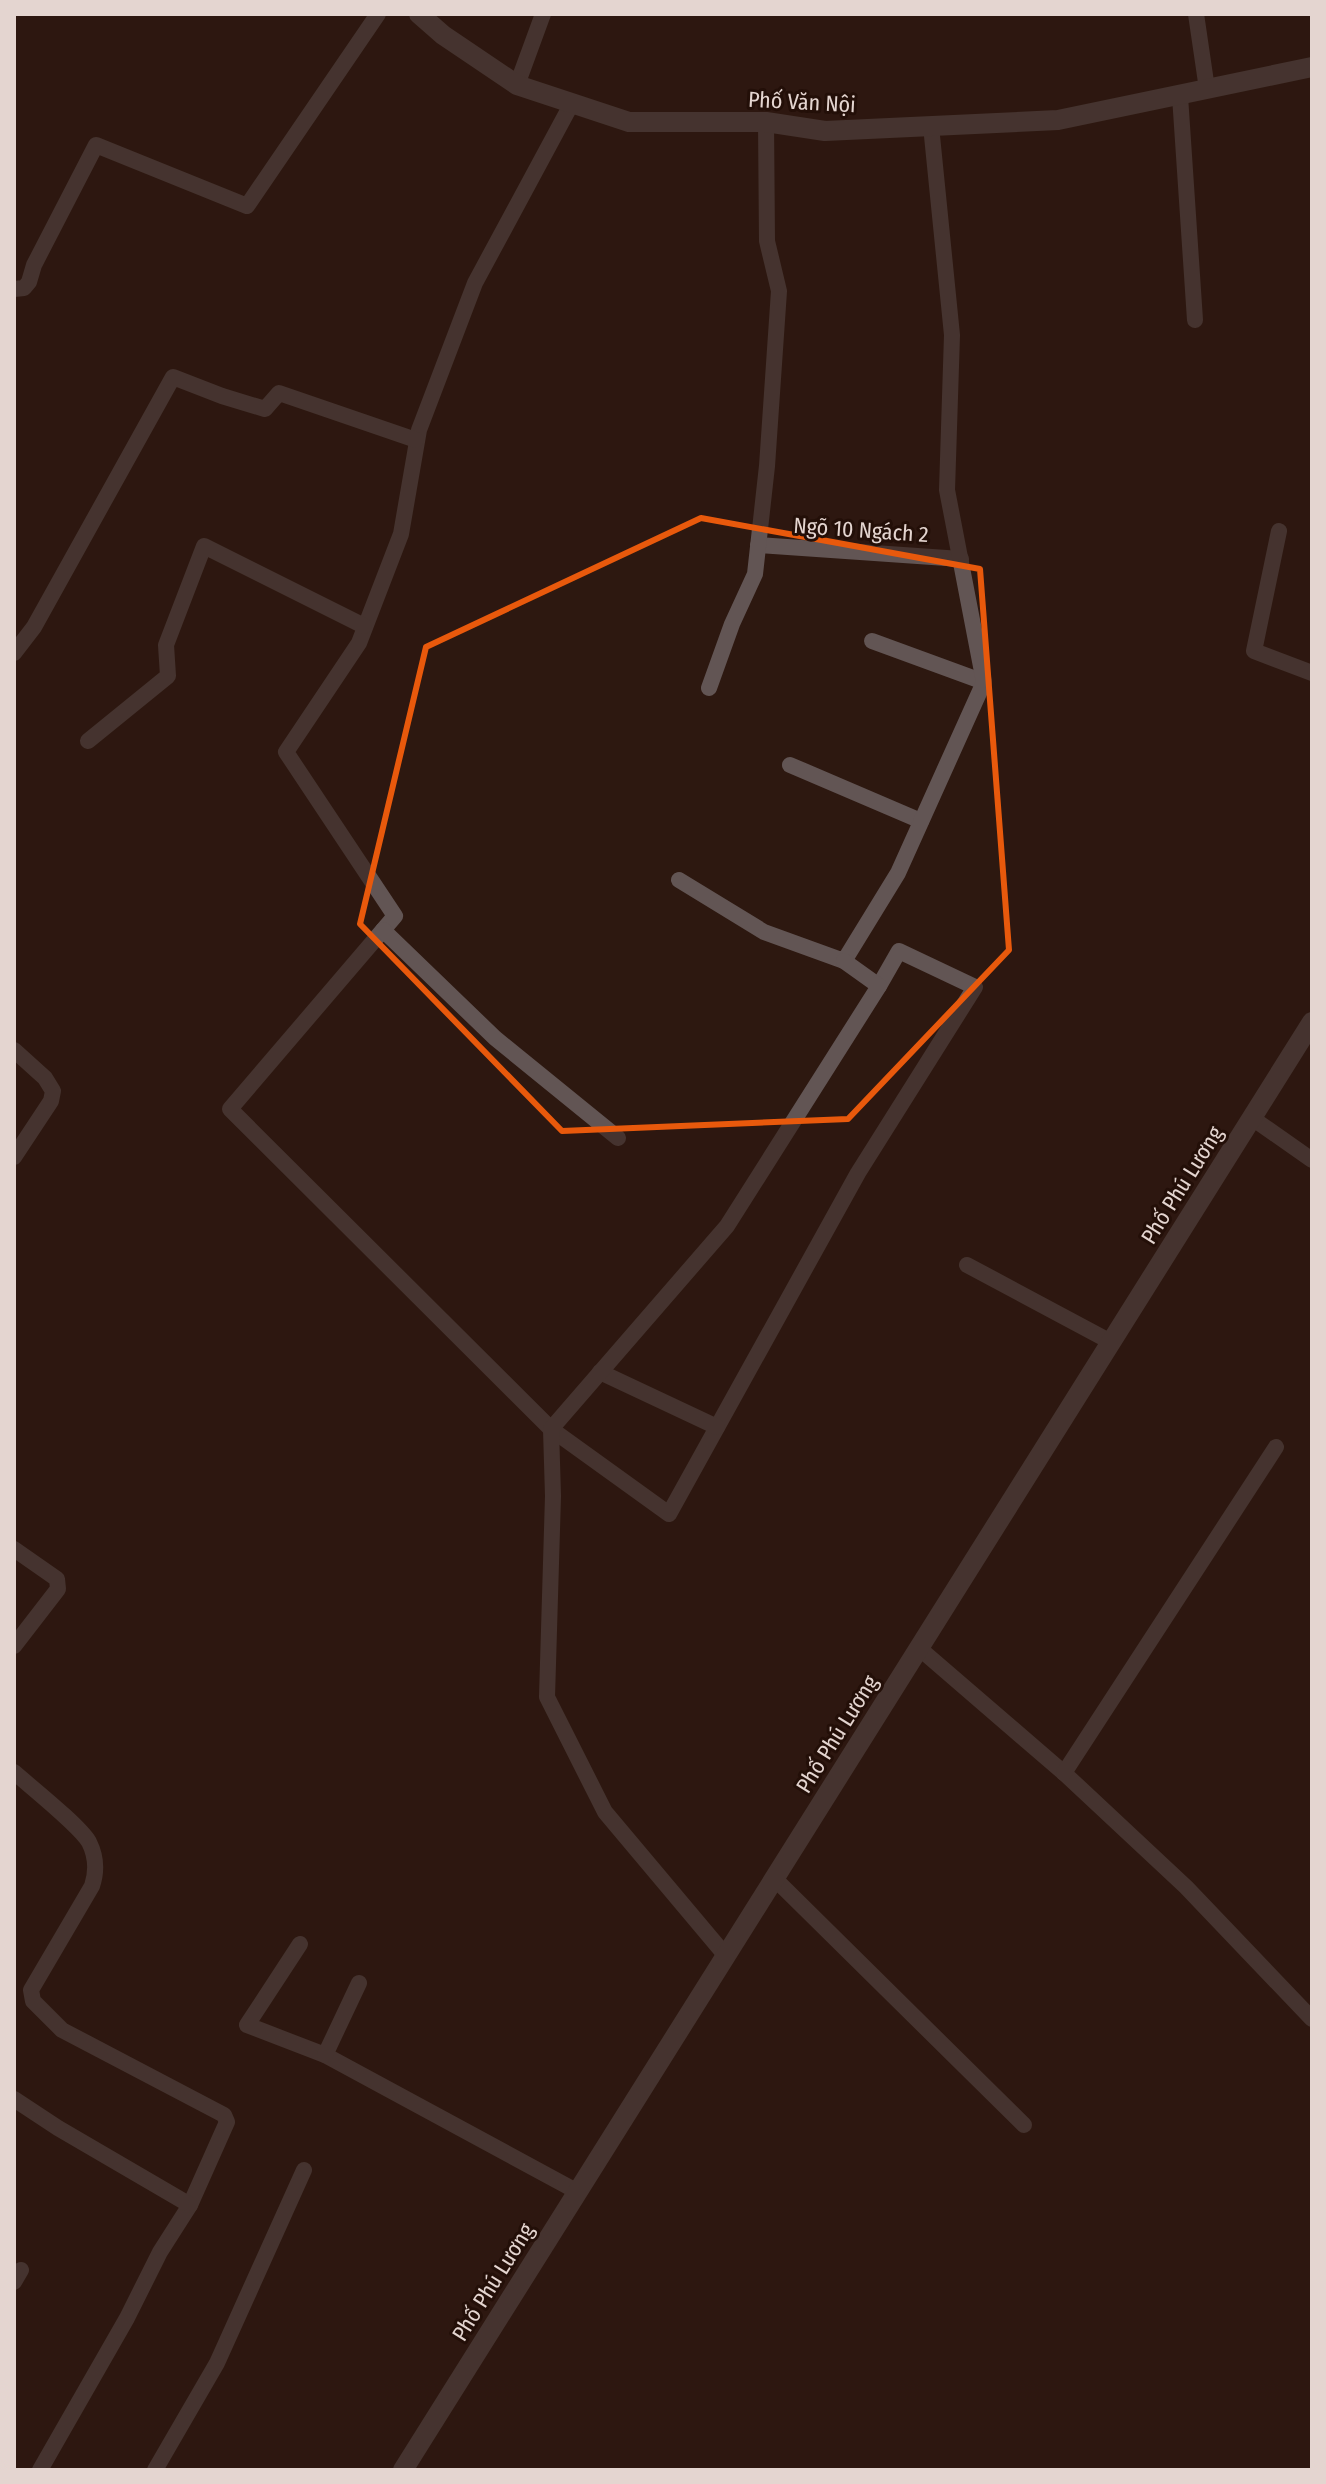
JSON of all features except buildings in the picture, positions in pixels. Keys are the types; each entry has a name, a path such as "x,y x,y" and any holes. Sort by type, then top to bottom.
{"street":[{"name":"Phố Văn Nội","path":"419,14 443,35 517,85 629,122 766,122 825,131 1058,120 1312,67"},
{"name":"Phố Phú Lương","path":"403,2470 1312,1022"}],"lane":[{"path":"14,289 24,288 29,282 34,265 96,145 247,206 378,14"},
{"path":"517,85 543,14"},
{"path":"1196,14 1207,89"},
{"path":"1180,96 1195,320"},
{"path":"572,103 475,283 416,440 401,534 359,643 286,752 395,916 230,1109 551,1429 669,1514 858,1173 975,987 899,951 727,1226 551,1429 553,1496 547,1697 605,1812 726,1956"},
{"path":"709,688 732,624 755,574 767,466 779,291 767,241 766,122"},
{"path":"844,961 898,873 984,682 947,490 952,335 931,126"},
{"path":"14,653 34,627 173,377 265,409 279,393 416,440"},
{"path":"1279,531 1254,651 1312,673"},
{"name":"Ngõ 10 Ngách 2","path":"758,545 961,559"},
{"path":"88,741 168,676 166,645 204,546 364,626"},
{"path":"872,641 984,682"},
{"path":"790,765 921,821"},
{"path":"679,880 764,932 844,961 879,986"},
{"path":"383,930 495,1038 618,1138"},
{"path":"14,1050 45,1078 53,1091 51,1101 14,1157"},
{"path":"1252,1118 1312,1160"},
{"path":"967,1265 1111,1342"},
{"path":"600,1372 717,1427"},
{"path":"1064,1773 1276,1447"},
{"path":"14,1549 57,1579 58,1589 14,1646"},
{"path":"919,1648 1064,1773 1186,1887 1312,2019"},
{"path":"14,1772 87,1839 95,1866 92,1886 39,1974 30,1996 62,2030 224,2115 227,2122 190,2205 160,2252 127,2318 40,2470"},
{"path":"775,1879 1024,2125"},
{"path":"300,1944 247,2025 325,2055 578,2192"},
{"path":"325,2055 359,1983"},
{"path":"14,2099 190,2205"},
{"path":"155,2470 217,2363 304,2170"}],"highlighted area":[{"path":"701,518 980,569 1009,950 848,1119 562,1131 360,924 426,647"}]}
